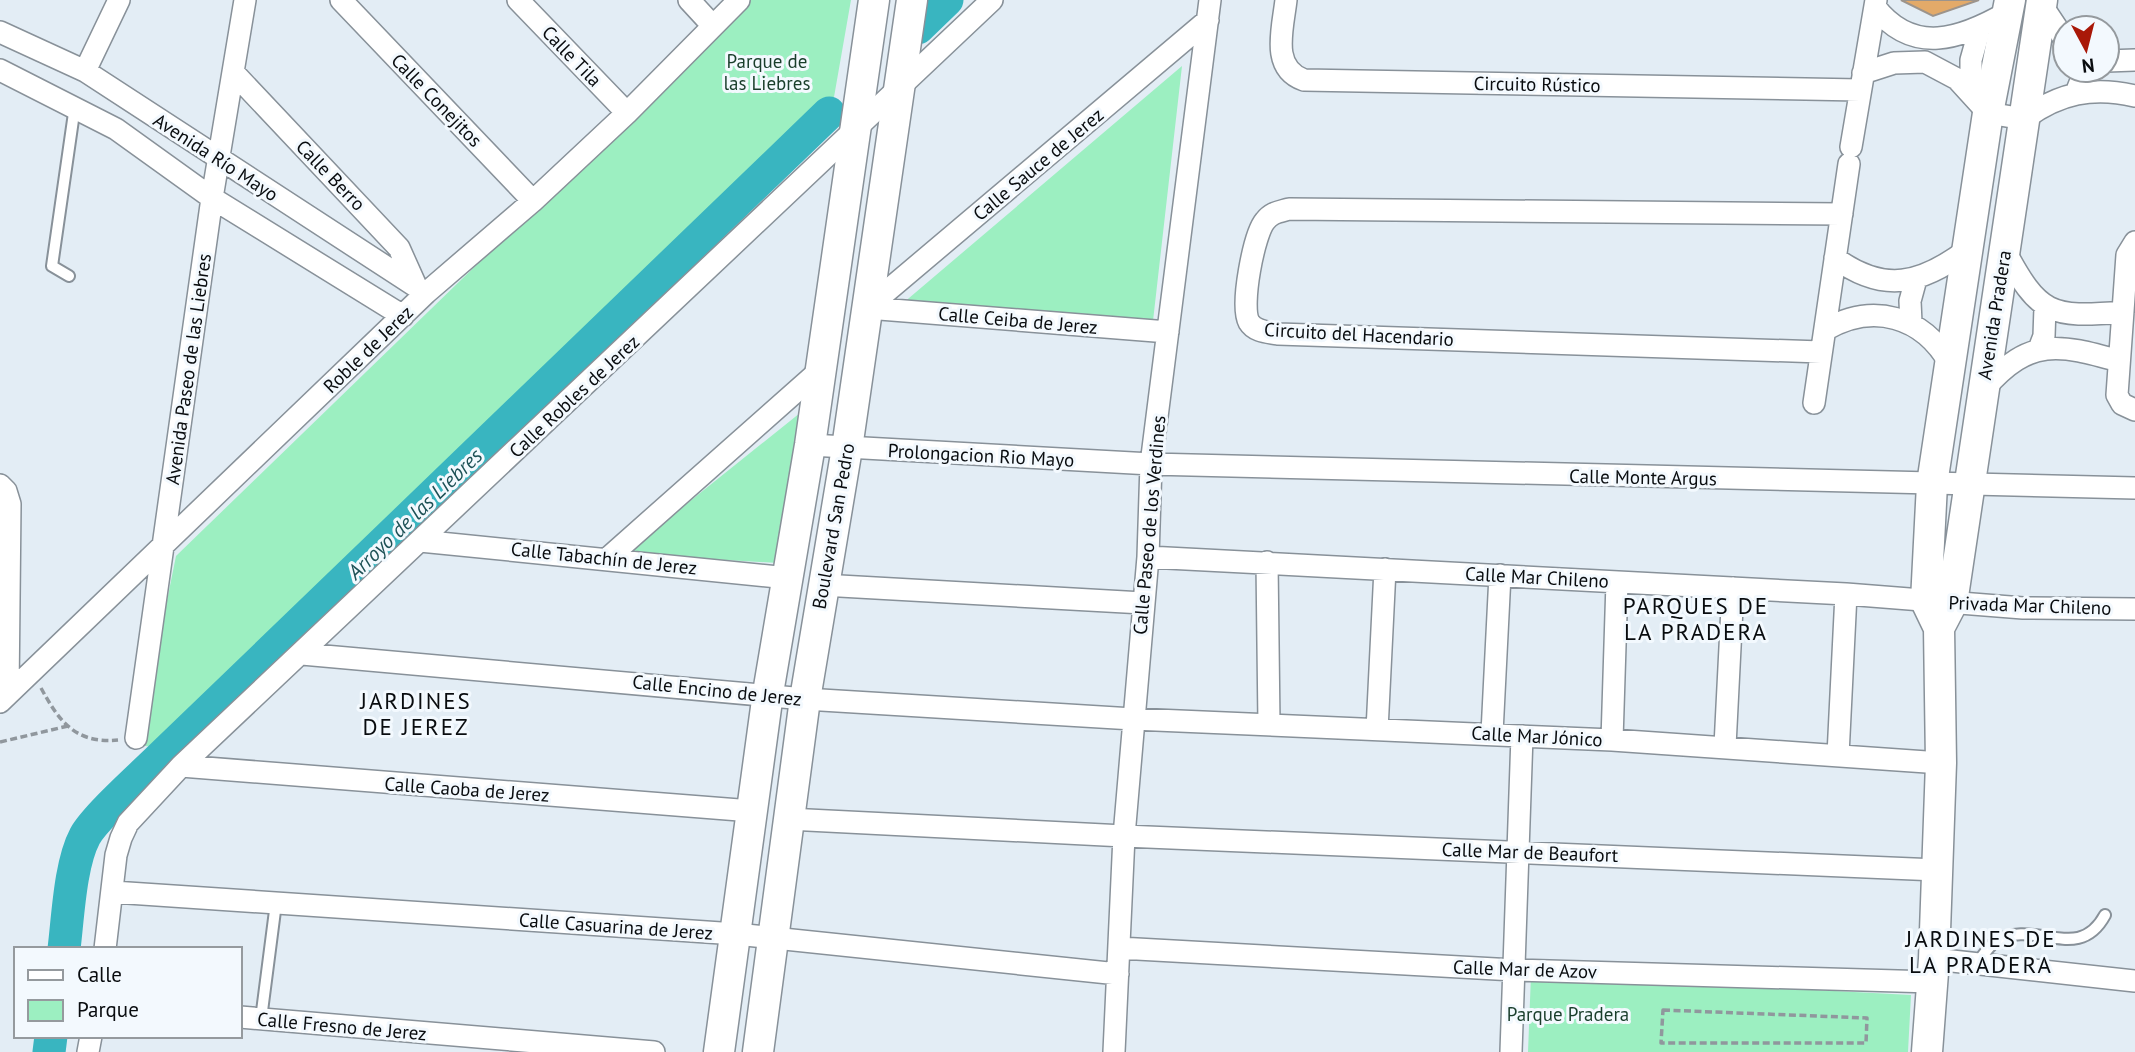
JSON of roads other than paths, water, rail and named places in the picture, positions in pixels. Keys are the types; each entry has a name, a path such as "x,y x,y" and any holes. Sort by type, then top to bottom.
{"street":[{"path":"85,71 119,0"},
{"name":"Avenida Paseo de las Liebres","path":"136,738 212,198 244,0"},
{"name":"Calle Conejitos","path":"341,0 533,201"},
{"name":"Calle Tila","path":"518,0 627,113"},
{"path":"689,0 713,26"},
{"name":"Roble de Jerez","path":"4,698 403,316 421,289 533,201 627,113 739,0"},
{"name":"Boulevard San Pedro","path":"719,1052 768,693 810,445 874,0"},
{"name":"Boulevard San Pedro","path":"758,1052 805,699 847,448 912,0"},
{"name":"Calle Robles de Jerez","path":"113,892 116,855 128,823 181,766 302,654 855,124 992,0"},
{"name":"Circuito Rústico","path":"1286,0 1281,55 1289,72 1304,80 1862,81 1894,63 1925,62 1957,79 1980,102 2024,119"},
{"path":"2041,2 2051,18"},
{"name":"Avenida Pradera","path":"1939,610 1969,485 2041,2"},
{"path":"1814,403 1875,3"},
{"path":"1875,3 1897,29 1926,39 1953,36 1980,28 2009,6"},
{"name":"Avenida Pradera","path":"1927,1052 1941,763 1939,610 1932,484 1967,250 1980,102 2009,6"},
{"name":"Calle Sauce de Jerez","path":"867,308 1209,10"},
{"name":"Calle Paseo de los Verdines","path":"1114,1052 1124,836 1148,557 1151,464 1209,10"},
{"path":"1980,28 1971,60 1980,102"},
{"name":"Avenida Río Mayo","path":"0,32 85,71 421,289"},
{"name":"Avenida Río Mayo","path":"0,70 116,129 212,198 403,316"},
{"name":"Calle Berro","path":"233,72 399,248 421,289"},
{"path":"2076,93 2080,84"},
{"path":"2024,119 2048,103 2076,93 2105,91 2135,96"},
{"name":"Circuito del Hacendario","path":"1821,352 1278,334 1255,328 1250,323 1245,299 1257,237 1263,223 1272,213 1289,209 1842,214"},
{"path":"2135,242 2127,255 2117,395 2122,404 2135,410"},
{"path":"2004,249 2020,280 2045,307 2076,316 2123,312"},
{"path":"1835,258 1873,279 1887,282 1916,279 1934,272 1967,250"},
{"path":"1911,323 1910,301 1916,279"},
{"path":"2039,349 2045,336 2045,307"},
{"name":"Calle Ceiba de Jerez","path":"867,308 1168,332"},
{"path":"1825,330 1849,317 1876,313 1911,323 1934,341 1950,364"},
{"path":"1983,390 2003,367 2039,349 2074,348 2119,361"},
{"path":"608,558 819,371"},
{"name":"Prolongacion Rio Mayo","path":"810,445 1151,464"},
{"name":"Calle Monte Argus","path":"1151,464 2135,488"},
{"path":"0,485 6,491 10,504 4,698"},
{"name":"Calle Tabachín de Jerez","path":"420,541 788,578"},
{"name":"Calle Mar Chileno","path":"1148,557 1846,594 1939,610"},
{"path":"1267,562 1269,725"},
{"path":"1377,730 1385,569"},
{"path":"1492,733 1500,575"},
{"path":"1612,740 1617,582"},
{"path":"822,585 1143,603"},
{"path":"1725,746 1732,588"},
{"path":"1838,755 1846,594"},
{"name":"Privada Mar Chileno","path":"1939,610 2135,609"},
{"name":"Calle Encino de Jerez","path":"302,654 768,693 805,699 1133,719"},
{"name":"Calle Mar Jónico","path":"1133,719 1492,733 1725,746 1941,763"},
{"path":"1511,1052 1522,736"},
{"name":"Calle Caoba de Jerez","path":"181,766 752,811"},
{"path":"788,819 1124,836"},
{"name":"Calle Mar de Beaufort","path":"1124,836 1937,870"},
{"path":"104,947 113,892"},
{"name":"Calle Casuarina de Jerez","path":"113,892 736,934 1118,974"},
{"name":"Calle Mar de Azov","path":"1119,948 1514,970 1933,971 1977,963 2135,981"},
{"name":"Calle Fresno de Jerez","path":"250,1018 654,1052"}],"lane":[{"path":"69,276 52,267 75,106"},
{"path":"250,1018 276,903"},
{"path":"1977,963 1992,944 2009,936 2029,933 2053,939 2075,939 2094,931 2105,915"}],"waterway":[{"name":"Arroyo de las Liebres","path":"918,28 947,0"},
{"name":"Arroyo de las Liebres","path":"64,947 76,861 85,836 99,817 829,113"},
{"name":"Arroyo de las Liebres","path":"49,1052 51,1038"}],"district":[{"name":"PARQUES DE LA PRADERA","path":"1696,619"},
{"name":"JARDINES DE JEREZ","path":"416,714"},
{"name":"JARDINES DE LA PRADERA","path":"1981,952"}],"park label":[{"name":"Parque de las Liebres","path":"767,72"},
{"name":"Parque Pradera","path":"1568,1014"}]}
